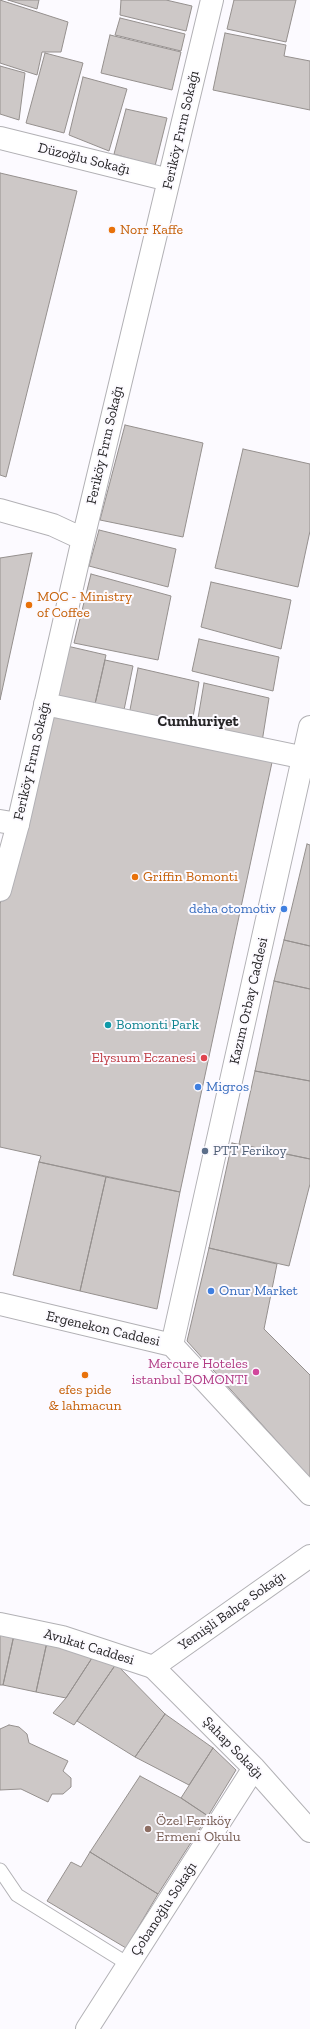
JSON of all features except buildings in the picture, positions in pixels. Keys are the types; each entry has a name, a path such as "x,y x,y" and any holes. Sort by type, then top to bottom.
{"street":[{"name":"Feriköy Fırın Sokağı","path":"0,890 9,822 45,704 212,0"},
{"name":"Düzoğlu Sokağı","path":"0,138 169,180"},
{"path":"0,510 53,525 83,539"},
{"path":"45,704 307,758"},
{"name":"Kazım Orbay Caddesi","path":"172,1345 307,758 310,727"},
{"name":"Ergenekon Caddesi","path":"0,1304 172,1345 310,1494"},
{"name":"Yemişli Bahçe Sokağı","path":"153,1667 310,1556"},
{"name":"Avukat Caddesi","path":"0,1624 62,1637 153,1667"},
{"name":"Şahap Sokağı","path":"153,1667 254,1768 310,1831"},
{"name":"Çobanoğlu Sokağı","path":"87,2029 254,1768"}],"lane":[{"path":"0,1870 17,1895 128,1964"}],"place":[{"name":"Norr Kaffe","path":"112,230"},
{"name":"MOC - Ministry of Coffee","path":"29,605"},
{"name":"Griffin Bomonti","path":"135,877"},
{"name":"deha otomotiv","path":"284,909"},
{"name":"Bomonti Park","path":"108,1025"},
{"name":"Elysıum Eczanesi","path":"204,1058"},
{"name":"Migros","path":"198,1087"},
{"name":"PTT Ferikoy","path":"205,1151"},
{"name":"Onur Market","path":"211,1291"},
{"name":"Mercure Hoteles istanbul BOMONTI","path":"256,1372"},
{"name":"efes pide & lahmacun","path":"85,1375"},
{"name":"Özel Feriköy Ermeni Okulu","path":"148,1829"}],"district":[{"name":"Cumhuriyet","path":"198,722"}]}
